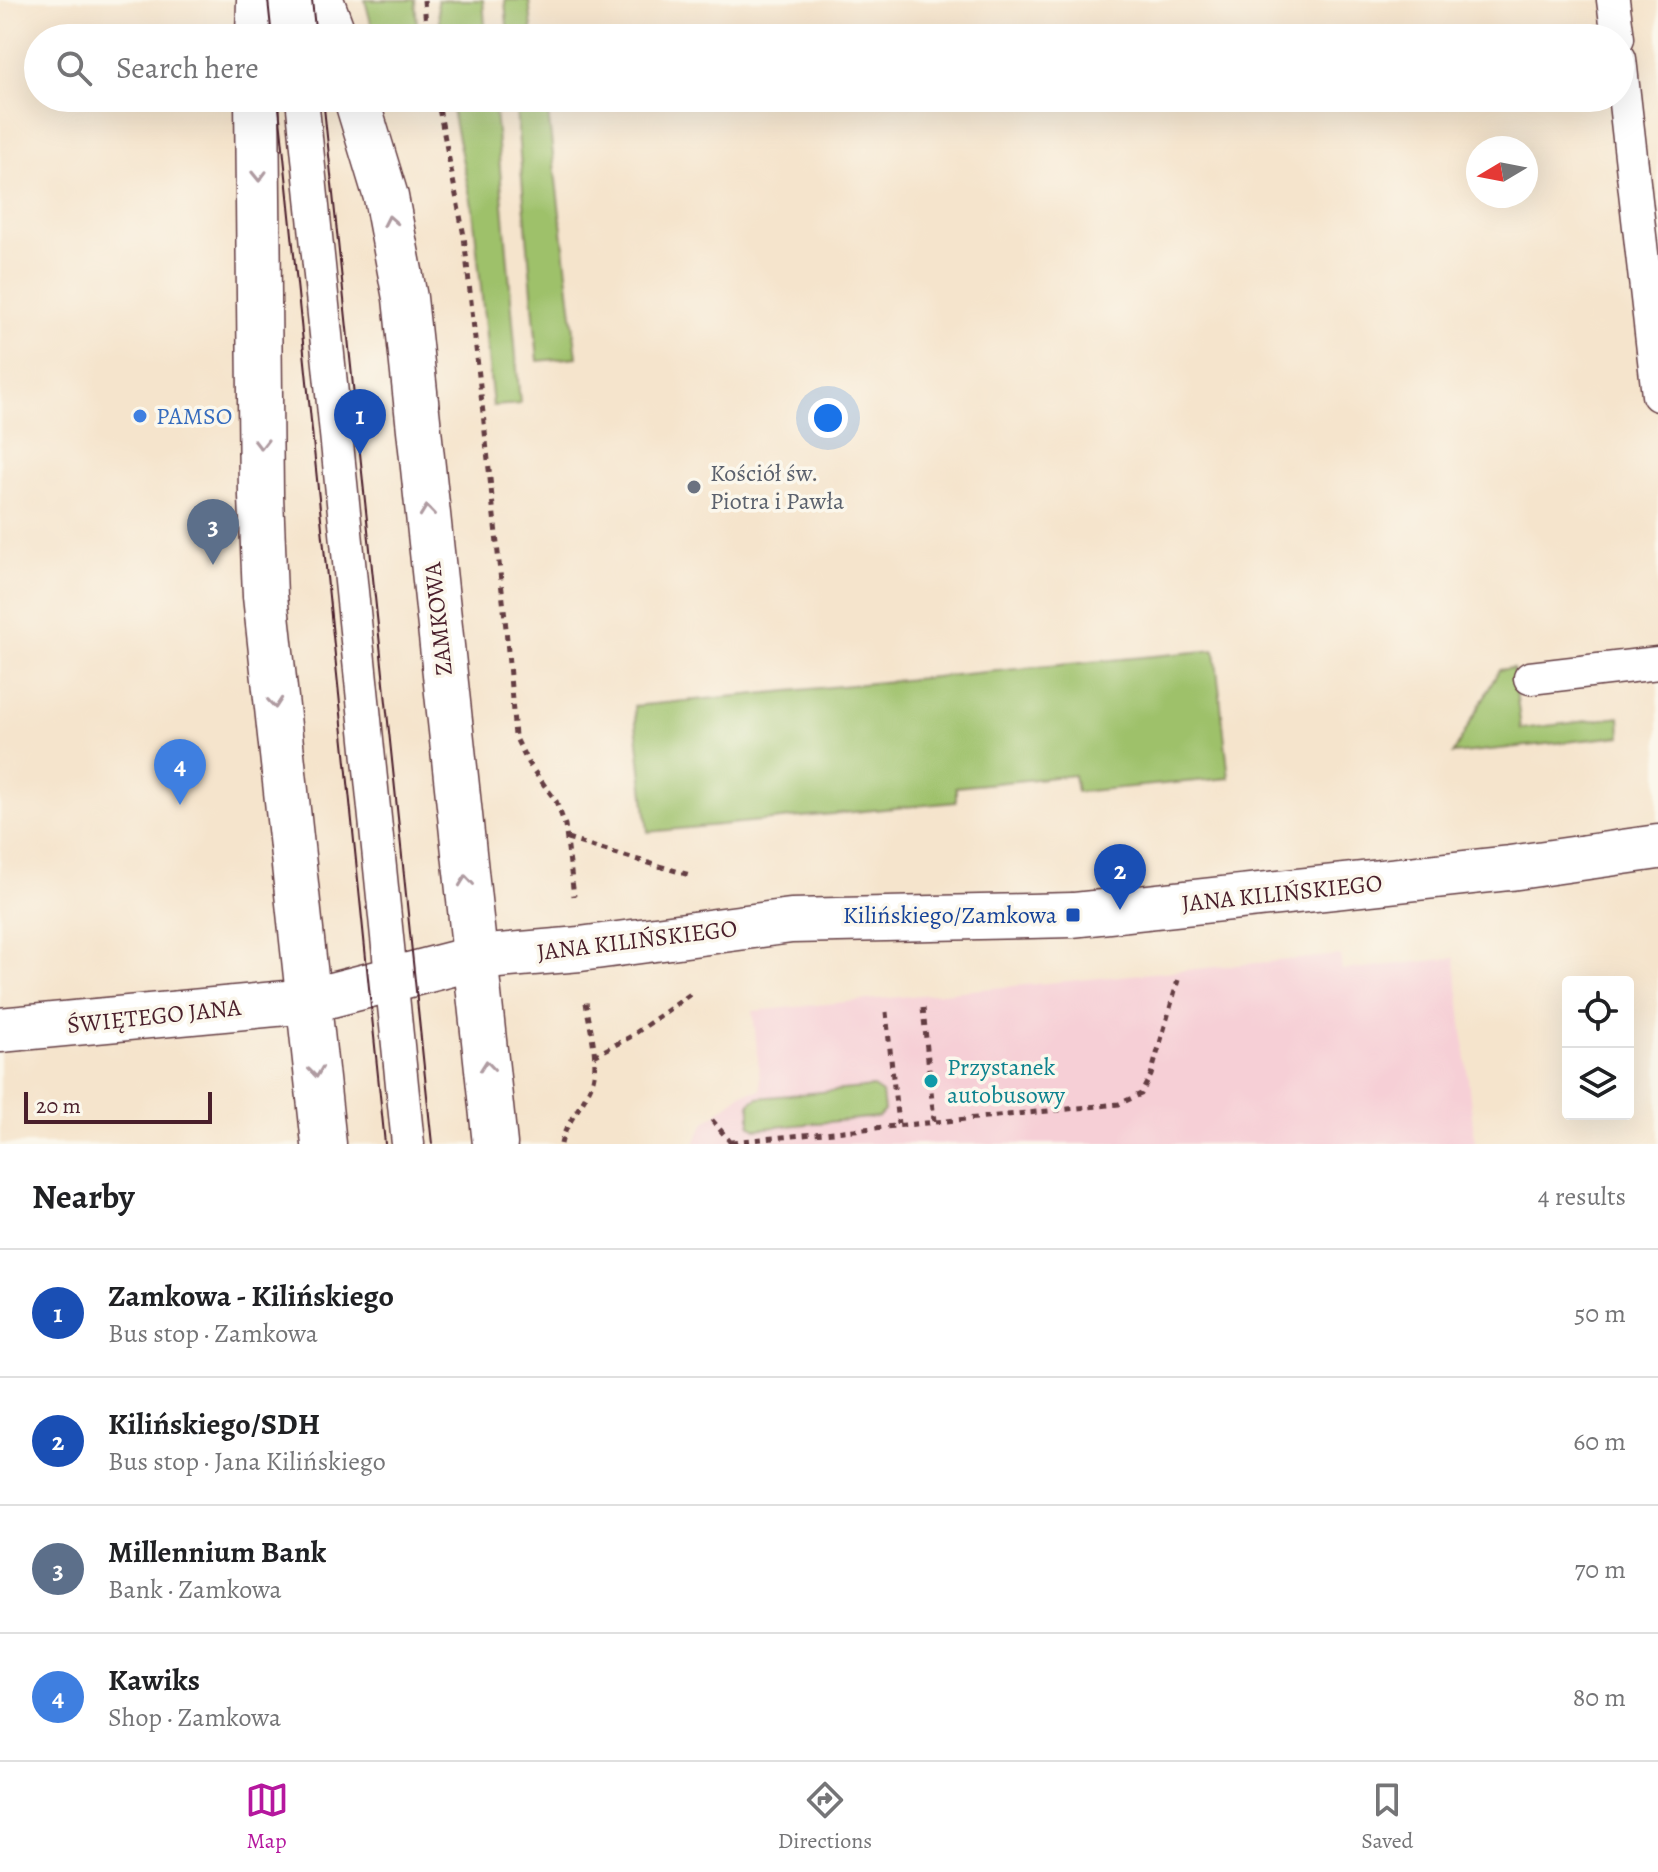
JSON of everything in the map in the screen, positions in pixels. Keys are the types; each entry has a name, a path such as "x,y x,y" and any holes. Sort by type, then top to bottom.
{"street":[{"path":"258,24 259,0"},
{"path":"321,0 330,24"},
{"path":"257,112 265,596 324,1144"},
{"name":"ZAMKOWA","path":"360,112 386,197 405,298 495,1144"},
{"name":"JANA KILIŃSKIEGO","path":"391,979 475,958 580,949 791,921 1073,915 1510,868 1658,847"},
{"name":"ŚWIĘTEGO JANA","path":"0,1030 308,1001 391,979"}],"lane":[{"path":"293,0 295,24"},
{"path":"1613,0 1616,24"},
{"path":"303,112 408,1144"},
{"path":"1626,112 1658,395"},
{"path":"1530,678 1658,663"}],"path":[{"path":"424,0 426,24"},
{"path":"440,112 464,236 505,612 515,736 528,763 553,794 567,839 574,894"},
{"path":"567,839 700,878"},
{"path":"712,1120 732,1143 1119,1104 1141,1094 1151,1075 1178,980"},
{"path":"561,1144 563,1132 593,1081 594,1056 586,1001"},
{"path":"923,1008 934,1121"},
{"path":"886,1012 898,1124"},
{"path":"594,1056 630,1037"}],"shaded area":[{"path":"1340,955 1342,970 1455,958 1475,1144 694,1144 705,1122 743,1093 761,1090 753,1011"}],"green space":[{"path":"365,0 415,0 417,24 371,24"},
{"path":"437,0 483,0 485,24 440,24"},
{"path":"505,0 529,0 532,24 507,24"},
{"path":"452,112 495,112 520,404 493,406 473,210"},
{"path":"516,112 548,112 577,357 538,361"},
{"path":"1215,650 1229,778 1077,792 1074,775 956,787 956,802 648,832 634,706"},
{"path":"1513,668 1521,729 1620,717 1621,736 1453,754 1499,670"},
{"path":"873,1087 882,1093 884,1111 878,1117 756,1129 750,1125 750,1103 758,1098"}],"tram line":[{"path":"268,0 271,24"},
{"path":"312,0 315,24"},
{"path":"279,112 385,1144"},
{"path":"324,112 432,1144"}],"place":[{"name":"PAMSO","path":"140,416"},
{"name":"Zamkowa - Kilińskiego","path":"360,455"},
{"name":"Kościół św. Piotra i Pawła","path":"694,487"},
{"name":"Millennium Bank","path":"213,565"},
{"name":"Kawiks","path":"180,805"},
{"name":"Kilińskiego/SDH","path":"1120,910"},
{"name":"Kilińskiego/Zamkowa","path":"1073,915"},
{"name":"Przystanek autobusowy","path":"931,1081"}]}
